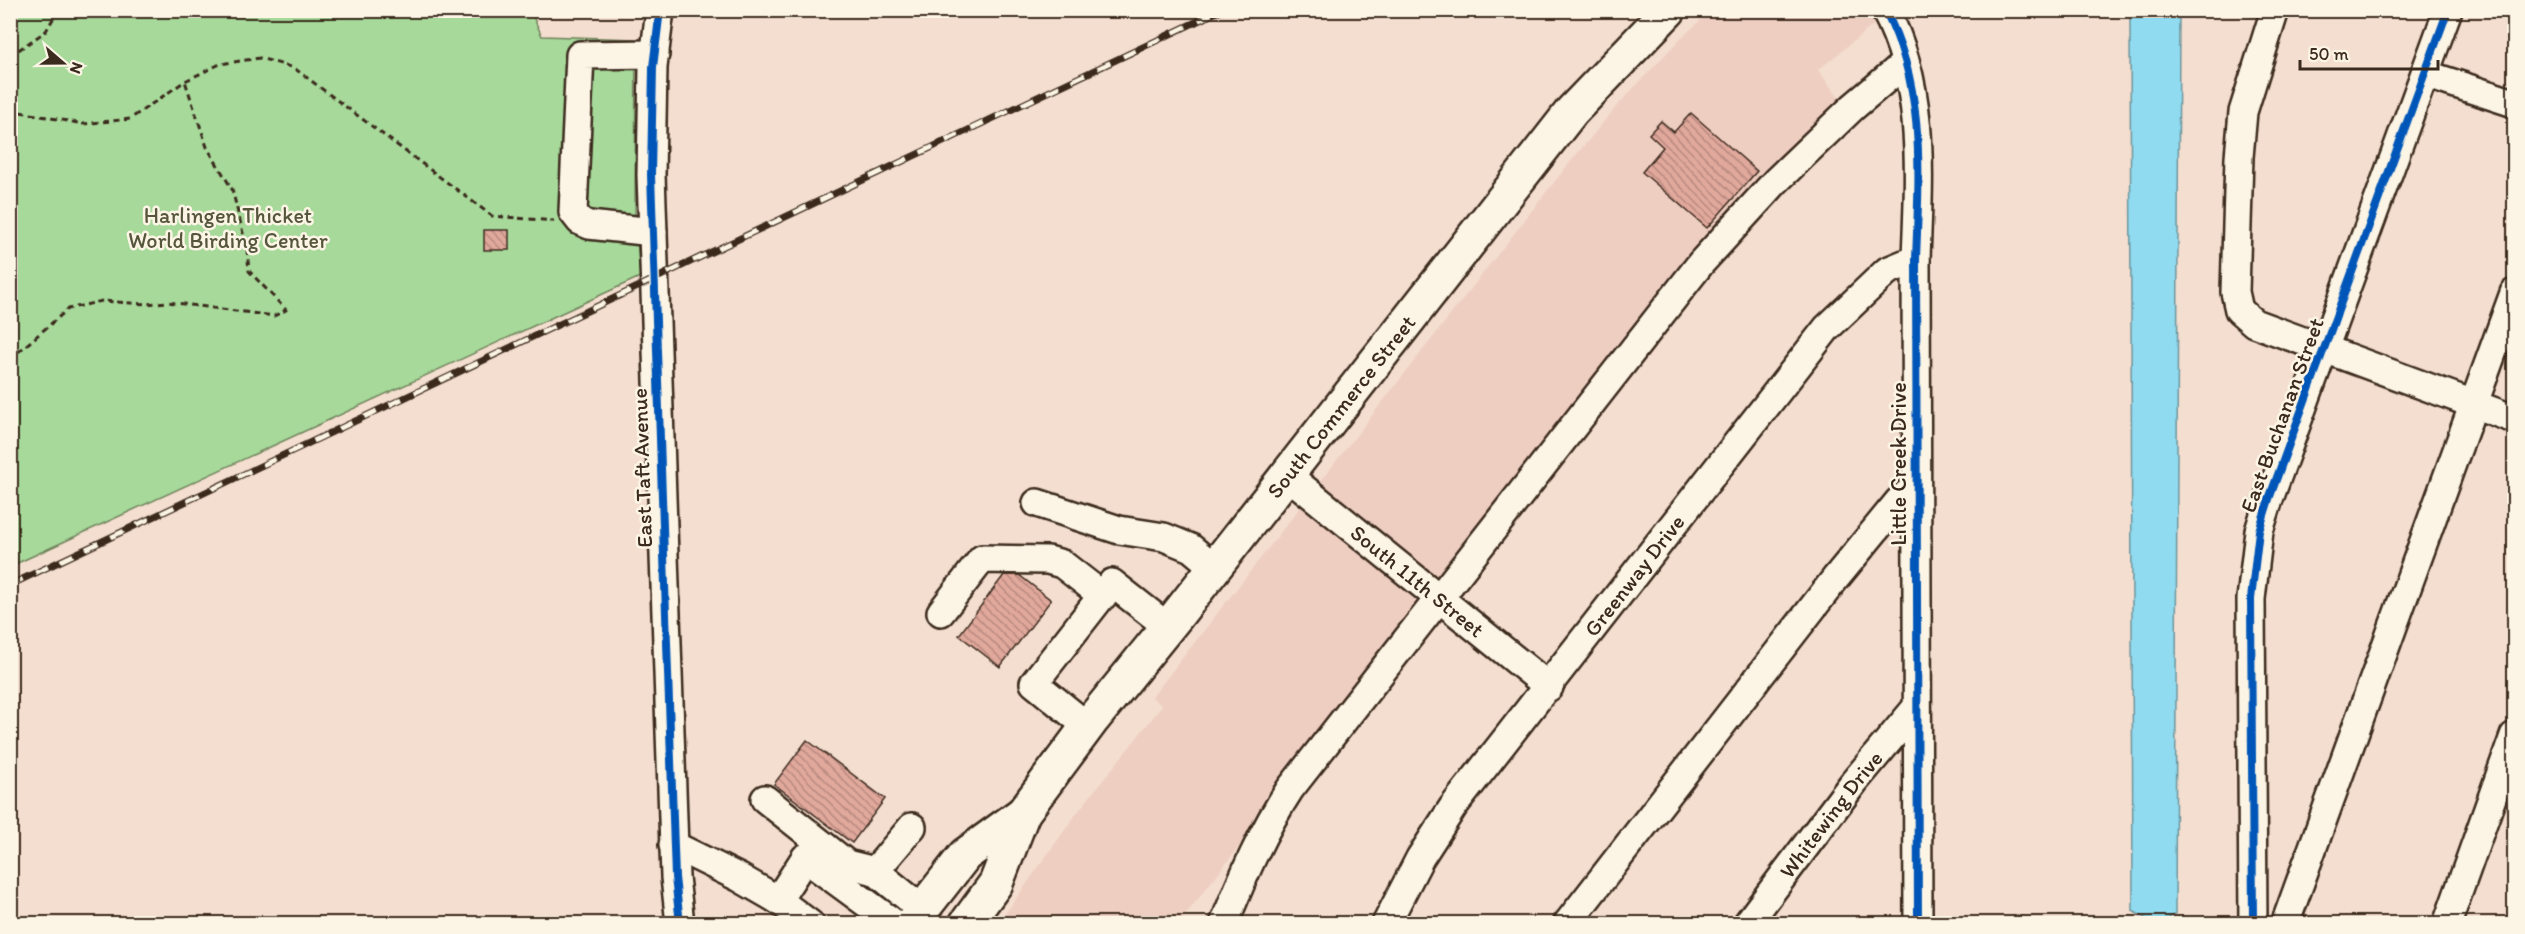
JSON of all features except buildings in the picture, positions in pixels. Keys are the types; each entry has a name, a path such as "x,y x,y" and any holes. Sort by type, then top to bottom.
{"main road":[{"name":"South Commerce Street","path":"966,924 996,883 1023,813 1088,726 1215,568 1572,111 1669,10"},
{"name":"South Commerce Street","path":"909,919 965,855 1023,813"}],"street":[{"name":"East Taft Avenue","path":"660,10 655,54 651,175 674,846 680,924"},
{"name":"Little Creek Drive","path":"1885,10 1905,63 1914,102 1918,143 1916,259 1918,924"},
{"path":"2275,10 2243,112 2239,158 2236,303 2247,319 2254,323 2514,419"},
{"name":"East Buchanan Street","path":"2253,924 2251,599 2259,531 2448,10"},
{"path":"653,232 589,225 580,221 573,212 580,55 655,54"},
{"path":"1224,924 1248,863 1275,813 1440,597 1701,263 1776,181 1853,107 1905,63"},
{"path":"2426,74 2514,103"},
{"name":"Greenway Drive","path":"1386,924 1420,858 1453,807 1549,687 1827,328 1887,271 1916,259"},
{"path":"2285,924 2514,293"},
{"name":"South 11th Street","path":"1287,475 1549,687"},
{"path":"1567,924 1835,579 1899,501 1916,486"},
{"path":"1037,503 1119,530 1164,537 1191,548 1215,568"},
{"path":"941,612 982,559 1048,560 1062,564 1102,596"},
{"path":"1088,726 1034,682 1112,583 1168,627"},
{"name":"Whitewing Drive","path":"1747,924 1854,782 1917,708"},
{"path":"2447,924 2514,736"},
{"path":"765,799 847,864 875,871 909,919"},
{"path":"875,871 912,827"},
{"path":"674,846 740,878 778,900 810,924"},
{"path":"778,900 805,858 909,919"},
{"path":"1767,897 1769,924"}],"path":[{"path":"10,56 46,31 58,10"},
{"path":"10,110 83,124 130,119 185,81 220,64 260,58 294,68 492,216 562,221 573,212"},
{"path":"10,350 16,354 68,309 102,301 146,304 168,302 274,316 286,310 249,271 247,249 232,189 207,147 185,81"}],"shaded area":[{"path":"1711,11 1886,11 1877,22 1818,70 1846,107 1330,731 1179,923 998,924 1077,813 1162,706 1152,697 1563,171 1616,107 1680,39"}],"green space":[{"name":"Harlingen Thicket World Birding Center","path":"530,10 542,36 636,39 635,213 640,277 11,566 10,11"}],"water":[{"path":"2130,11 2179,11 2175,914 2158,923 2133,911"},
{"path":"11,612 12,619 11,813"}],"railway":[{"path":"10,585 1221,10"}],"cycle path":[{"path":"660,10 653,67 651,175 675,877 680,924"},
{"path":"1885,10 1908,70 1917,132 1918,924"},
{"path":"2253,924 2251,599 2259,531 2448,10"}]}
